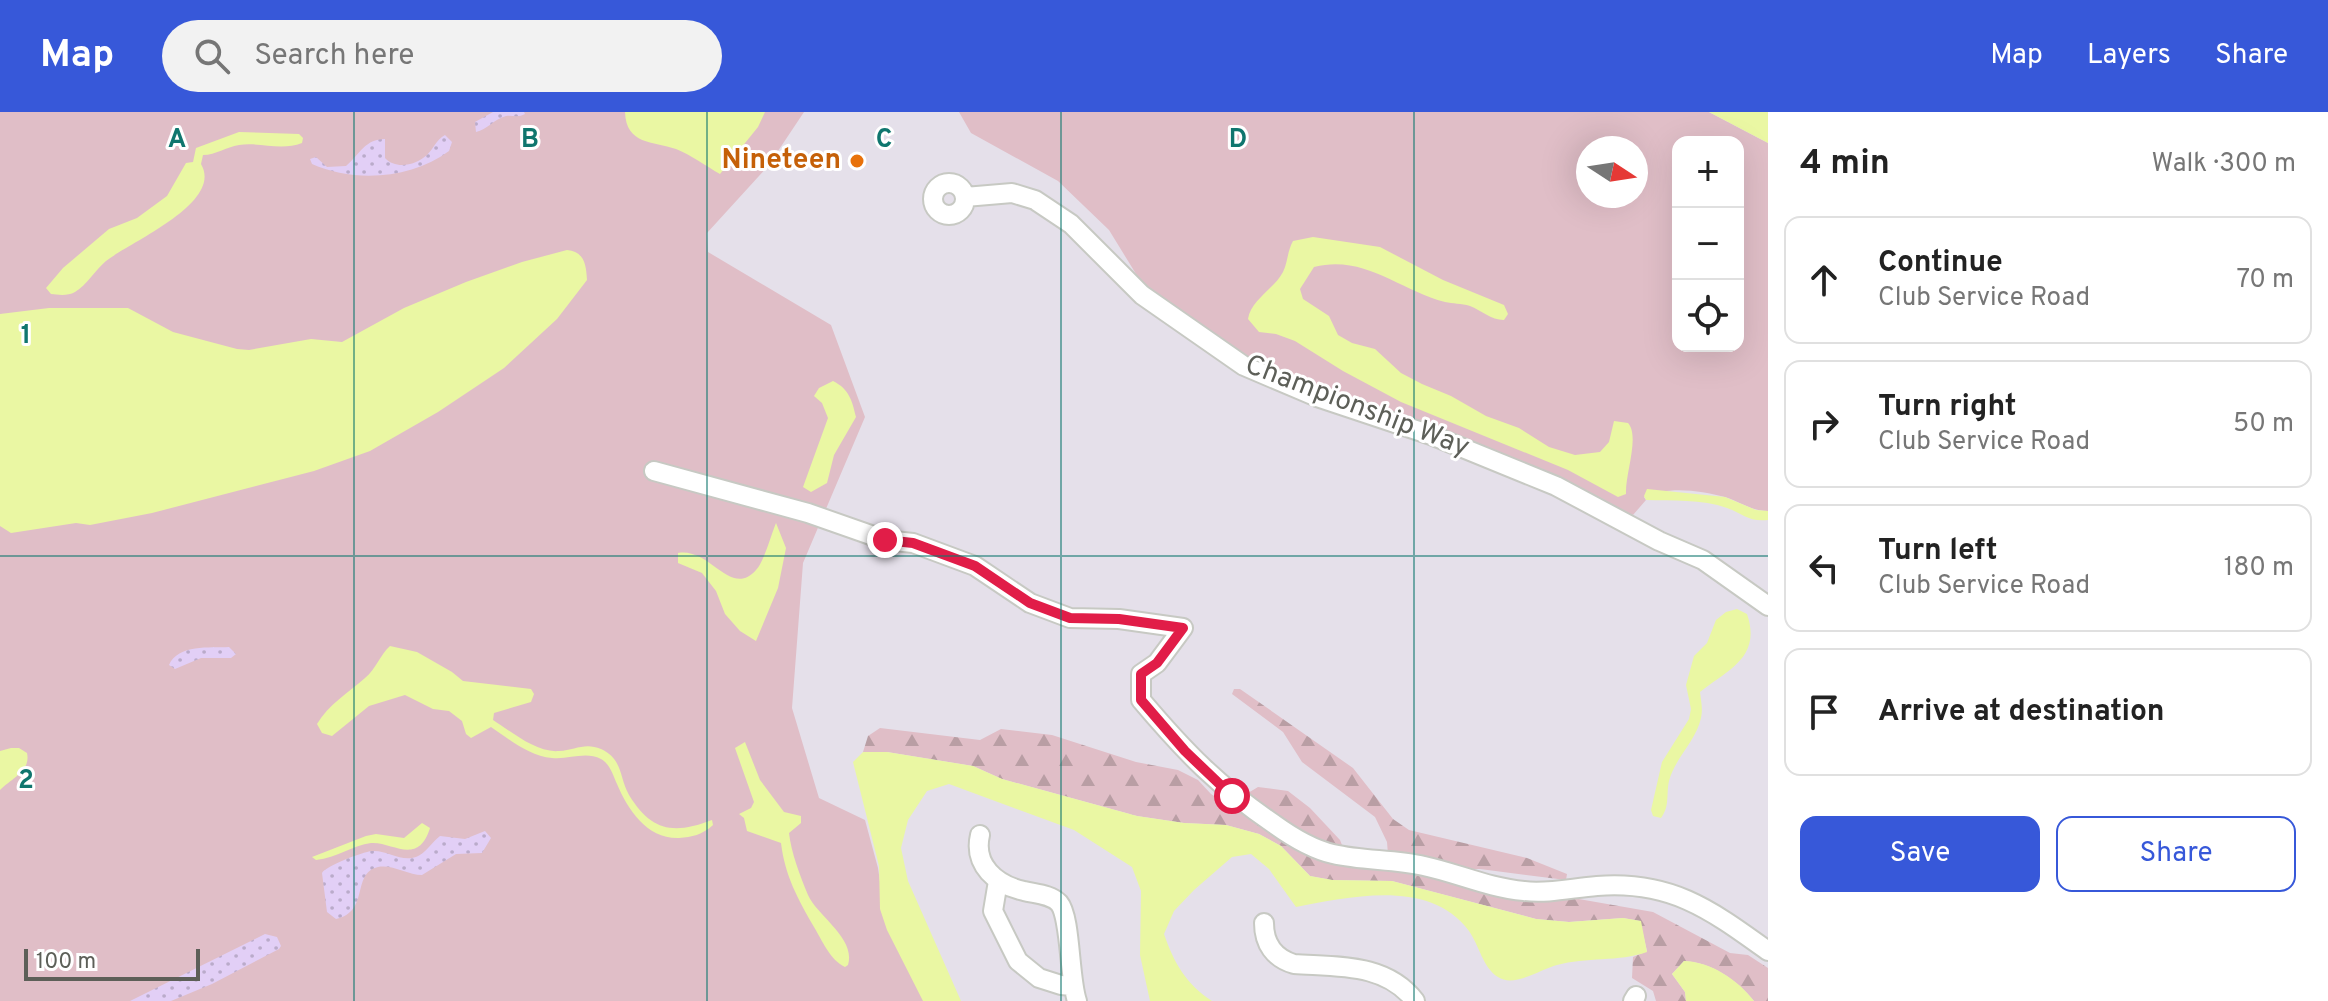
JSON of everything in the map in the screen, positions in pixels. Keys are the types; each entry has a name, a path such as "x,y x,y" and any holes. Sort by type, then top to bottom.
{"street":[{"name":"Championship Way","path":"965,197 1012,193 1035,200 1071,224 1142,295 1244,366 1317,397 1431,435 1556,486 1659,541 1703,560 1768,606"},
{"path":"654,471 808,513 885,540 913,543 975,566 1030,603 1070,618 1119,619 1183,628 1157,663 1141,674 1141,700 1185,751 1232,796 1304,843 1334,855 1409,862 1524,891 1599,886 1652,889 1694,902 1722,917 1768,951"},
{"path":"980,835 979,856 998,881 1058,902 1066,918 1074,993 1039,978 1018,961 993,911 998,881"},
{"path":"1264,923 1270,948 1285,961 1373,972 1397,984 1415,1001"}],"green space":[{"path":"0,112 804,112 768,166 707,233 708,252 831,325 865,417 803,563 792,708 819,798 865,820 882,895 926,1001 0,1001"},
{"path":"959,112 1709,112 1768,143 1768,511 1751,508 1725,497 1673,490 1644,497 1646,500 1633,515 1322,400 1160,313 1109,230 1058,181 971,133"},
{"path":"1234,689 1240,689 1353,768 1393,819 1409,830 1527,858 1567,874 1566,880 1456,869 1573,898 1653,912 1730,953 1748,955 1768,968 1768,1001 1754,1001 1723,974 1704,965 1684,961 1672,974 1685,992 1686,1001 1656,1001 1653,991 1632,978 1633,957 1647,951 1640,921 1623,918 1569,922 1536,919 1392,881 1332,880 1310,876 1281,846 1259,834 1226,825 1137,816 1002,779 973,766 887,752 863,752 868,736 880,728 980,740 1001,729 1052,735 1136,762 1178,770 1198,780 1211,794 1228,805 1258,787 1288,791 1310,808 1340,840 1349,863 1363,869 1389,867 1387,842 1375,817 1302,762 1283,732 1232,694"}],"sand":[{"path":"493,112 525,114 502,117 476,132 475,122"},
{"path":"445,135 452,142 449,151 418,168 400,172 364,176 346,174 312,164 310,159 316,157 327,167 346,166 368,144 385,139 385,158 395,164 412,164"},
{"path":"229,647 236,654 231,658 201,658 175,669 169,665 173,658 187,650"},
{"path":"485,831 491,838 482,853 456,854 422,875 378,867 365,877 353,909 336,919 327,912 322,873 337,863 372,851 405,858 416,857 440,836 465,839"},
{"path":"265,934 277,937 281,946 279,949 212,984 171,1001 130,1001"}],"shaded area":[{"path":"625,112 765,112 758,127 720,174 682,151 642,140 630,131"},
{"path":"1709,112 1768,112 1768,143"},
{"path":"239,132 299,134 303,138 302,143 294,145 239,145 203,155 201,164 205,179 199,193 187,207 106,261 75,292 51,294 46,288 63,268 109,229 137,218 167,196 186,163 193,162 196,148"},
{"path":"1313,237 1380,247 1443,280 1504,305 1508,314 1504,320 1499,320 1470,306 1428,297 1381,275 1349,265 1314,267 1300,289 1303,299 1329,316 1338,335 1352,343 1375,349 1401,373 1486,416 1519,428 1549,447 1575,455 1600,452 1609,442 1614,421 1628,423 1633,437 1626,494 1618,497 1568,470 1401,402 1295,341 1259,332 1248,319 1253,306 1283,272 1293,241"},
{"path":"567,250 581,256 587,280 557,319 504,368 438,412 370,451 314,471 152,513 90,525 76,523 11,533 0,526 0,314 49,308 128,308 173,332 237,349 249,350 311,339 342,342 404,308 466,282"},
{"path":"833,381 849,396 856,417 834,455 827,483 811,492 803,487 828,418 822,403 814,396 819,388"},
{"path":"1647,489 1725,497 1756,510 1768,511 1768,520 1751,519 1707,503 1646,500"},
{"path":"776,523 786,548 778,588 756,641 740,631 725,614 716,591 702,573 678,563 678,553 700,557 729,576 738,579 747,577 762,561"},
{"path":"1737,609 1747,614 1750,642 1746,652 1731,669 1700,692 1702,711 1695,734 1672,773 1664,814 1661,818 1653,816 1651,810 1662,762 1689,719 1691,709 1686,685 1694,656 1707,643 1716,620 1726,612"},
{"path":"390,646 417,652 463,681 531,689 534,694 531,702 494,713 493,720 542,749 559,751 590,746 608,753 617,763 637,807 655,823 674,828 712,820 713,825 688,837 657,834 633,813 609,767 601,759 589,756 544,757 491,727 471,738 466,734 462,721 449,711 433,709 405,695 369,706 332,736 322,733 317,724 322,717 369,674"},
{"path":"745,742 760,780 784,812 801,816 801,823 789,833 794,856 808,895 847,946 849,955 845,967 827,949 803,907 789,877 781,843 747,831 744,818 739,814 751,808 754,802 735,748"},
{"path":"11,748 27,753 26,765 0,790 0,751"},
{"path":"863,752 887,752 973,766 1002,779 1137,816 1226,825 1259,834 1281,846 1310,876 1332,880 1392,881 1536,919 1569,922 1623,918 1641,921 1647,952 1568,963 1519,979 1504,980 1489,968 1469,931 1453,914 1433,903 1388,895 1296,907 1269,869 1251,854 1232,857 1194,890 1174,911 1164,934 1182,972 1212,1001 1150,1001 1140,955 1141,891 1132,867 1074,830 949,784 927,791 908,820 901,848 908,881 961,1001 923,1001 887,930 880,909 879,866 853,762"},
{"path":"422,823 430,828 419,847 404,849 371,843 324,859 312,857 366,836 376,834 404,838"},
{"path":"1684,961 1723,973 1754,1001 1686,1001 1685,992 1672,974"}],"place":[{"name":"Nineteen","path":"857,161"}],"route":[{"path":"885,540 913,543 975,566 1030,603 1070,618 1119,619 1183,628 1157,663 1141,674 1141,700 1200,767 1232,796"}]}
